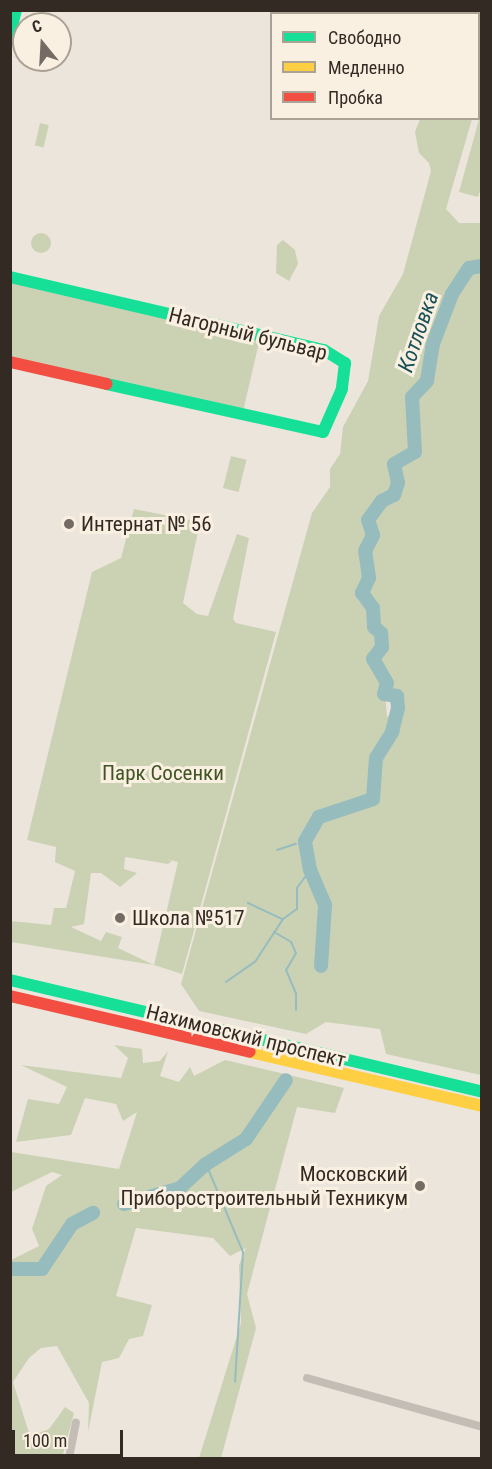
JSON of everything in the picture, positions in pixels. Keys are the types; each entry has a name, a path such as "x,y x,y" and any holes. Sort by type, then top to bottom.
{"main road":[{"path":"10,34 16,10"},
{"name":"Нагорный бульвар","path":"10,277 324,350 345,363 342,389 323,432 10,362"},
{"name":"Нахимовский проспект","path":"10,980 482,1092"},
{"name":"Нахимовский проспект","path":"10,996 482,1106"}],"street":[{"path":"307,1378 482,1427"},
{"path":"69,1458 76,1423"}],"green space":[{"path":"481,11 480,54 480,12 452,12"},
{"path":"481,112 482,184 478,197 459,192"},
{"path":"420,120 472,120 446,209 459,223 481,223 481,1075 386,1054 380,1029 326,1022 306,1034 199,1011 181,984 312,513 330,487 330,469 340,454 343,427 368,381 379,316 403,274 431,171 429,163 419,153 415,132","holes":["385,693 397,695 399,708 387,717"]},
{"path":"40,123 49,125 44,147 35,145"},
{"path":"37,233 45,233 51,239 51,247 45,253 37,253 31,247 31,239"},
{"path":"283,240 295,250 298,264 289,281 276,273 277,245"},
{"path":"12,283 259,340 243,411 10,357"},
{"path":"231,456 247,460 239,492 223,488"},
{"name":"Парк Сосенки","path":"134,509 200,522 183,603 197,614 208,616 237,534 249,538 233,619 236,623 276,632 182,974 154,965 11,942 11,921 51,925 54,908 66,908 75,871 55,862 56,847 27,840 92,572 121,558","holes":["125,857 168,864 172,861 166,859 178,862 154,965 118,948 122,937 106,932 101,941 71,927 84,924 91,873 101,873 120,887 137,873 124,869"]},
{"path":"114,1045 142,1049 143,1063 160,1061 168,1051 160,1076 179,1082 190,1067 194,1076 225,1060 344,1088 335,1113 297,1107 247,1294 256,1328 221,1458 199,1458 241,1323 239,1265 246,1248 230,1256 213,1238 136,1228 116,1296 152,1305 143,1336 129,1339 119,1358 102,1362 88,1432 89,1403 57,1346 41,1348 29,1358 13,1382 30,1436 49,1429 65,1407 74,1413 62,1458 11,1458 11,1260 39,1246 32,1229 46,1186 62,1175 52,1172 11,1192 11,1152 119,1169 137,1112 123,1121 116,1104 85,1098 71,1135 16,1142 28,1099 59,1104 67,1087 21,1065 121,1078 128,1058"}],"waterway":[{"name":"Котловка","path":"321,966 325,905 310,870 305,841 319,817 373,799 376,758 392,732 398,708 397,696 384,694 387,683 373,659 382,647 381,633 374,627 373,608 362,593 369,578 365,551 373,535 368,520 382,501 394,495 398,483 394,464 415,452 412,397 427,381 433,344 452,294 469,268 482,266"},
{"name":"Котловка","path":"301,842 305,841"},
{"path":"277,850 296,844"},
{"path":"226,982 255,962 283,919 297,909 297,888 310,870"},
{"path":"248,903 283,919"},
{"path":"274,932 291,942 296,953 286,970 296,993 296,1010"},
{"name":"Котловка","path":"124,1204 180,1188 206,1164 246,1139 286,1080"},
{"path":"206,1164 243,1252 235,1382"},
{"name":"Котловка","path":"10,1269 42,1269 72,1224 93,1213"}],"traffic: fast":[{"path":"10,34 16,10"},
{"path":"10,277 324,350 345,363 342,389 323,432 107,384"},
{"path":"10,980 482,1092"}],"traffic: slow":[{"path":"250,1052 482,1106"}],"traffic: jam":[{"path":"10,362 107,384"},
{"path":"10,996 250,1052"}],"place":[{"name":"Интернат № 56","path":"69,524"},
{"name":"Школа №517","path":"120,918"},
{"name":"Московский Приборостроительный Техникум","path":"420,1186"}]}
